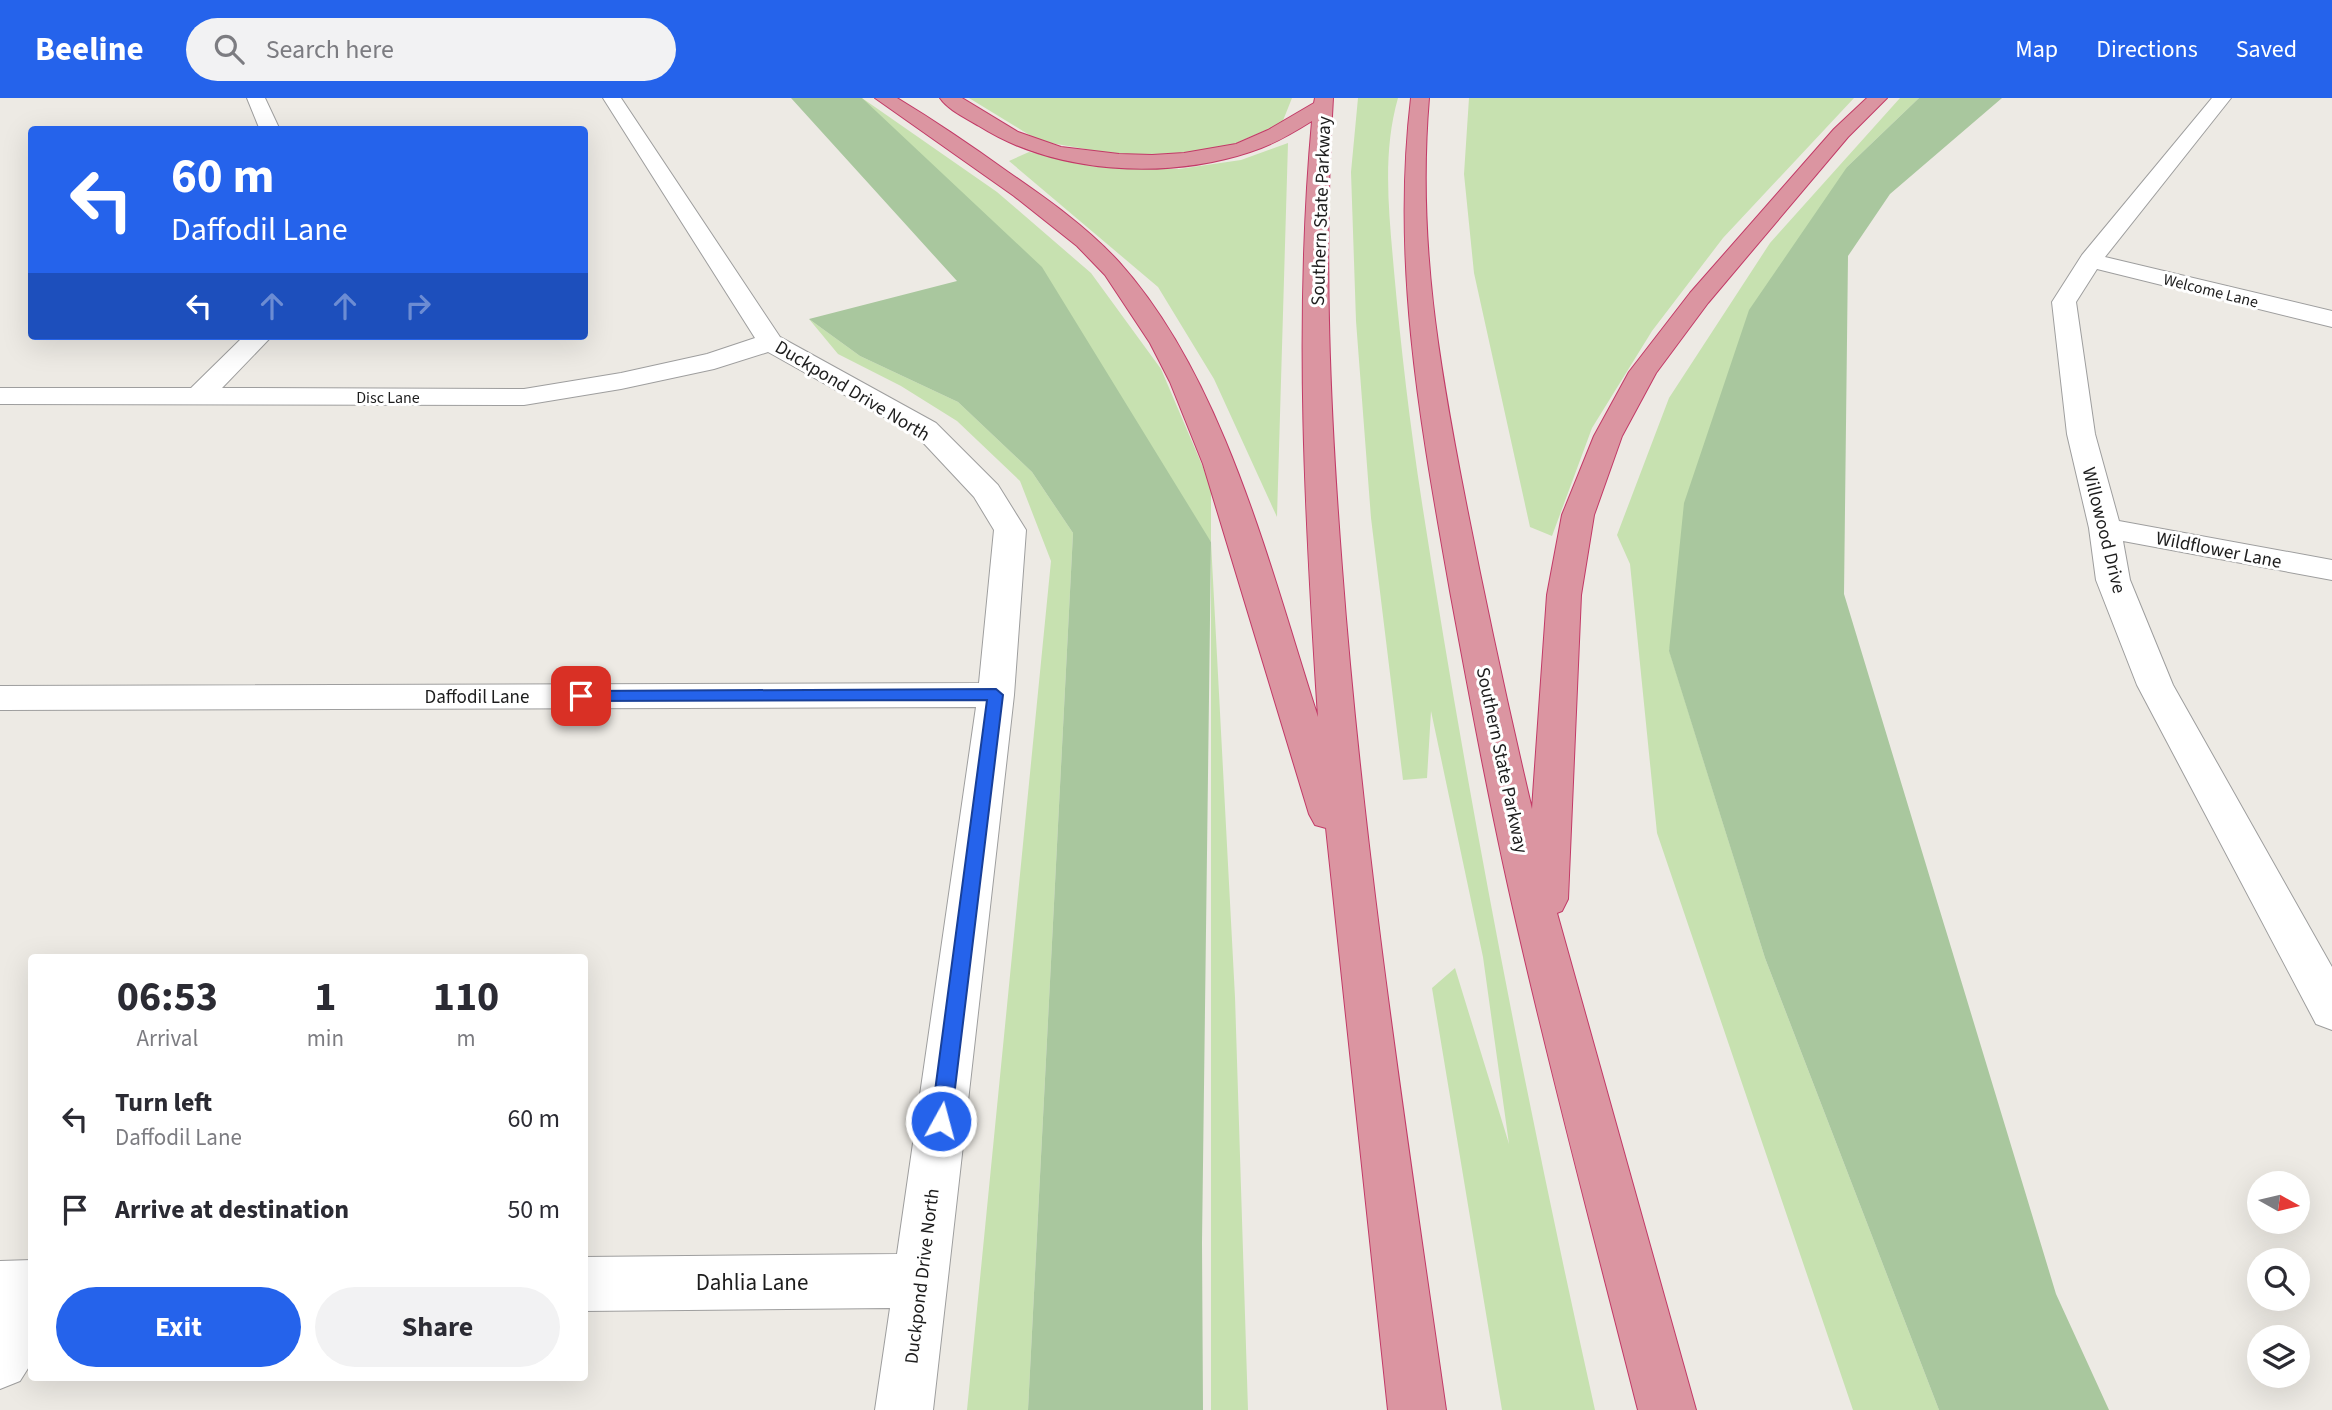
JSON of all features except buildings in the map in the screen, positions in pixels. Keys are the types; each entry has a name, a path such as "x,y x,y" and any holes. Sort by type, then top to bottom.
{"highway":[{"path":"884,98 904,107 1067,227 1110,268 1144,311 1174,362 1204,422 1228,485 1351,888"},
{"path":"949,98 1000,130 1031,145 1076,157 1125,162 1180,160 1226,152 1267,139 1324,102"},
{"name":"Southern State Parkway","path":"1420,98 1414,138 1411,205 1429,368 1474,630 1544,946 1667,1410"},
{"path":"1544,946 1564,595 1578,515 1608,436 1643,372 1699,298 1841,133 1878,98"},
{"name":"Southern State Parkway","path":"1324,102 1316,297 1328,621 1351,888 1417,1410"}],"street":[{"path":"256,98 268,126"},
{"name":"Duckpond Drive North","path":"612,98 770,342 926,429 987,492 1010,530 996,695 904,1410"},
{"name":"Willowood Drive","path":"2222,98 2090,260 2064,302 2081,434 2105,528 2113,580 2155,685 2332,1010"},
{"name":"Welcome Lane","path":"2090,260 2332,319"},
{"path":"199,396 254,340"},
{"name":"Disc Lane","path":"0,396 524,397 621,381 714,360 770,342"},
{"name":"Wildflower Lane","path":"2105,528 2332,570"},
{"name":"Daffodil Lane","path":"0,698 996,695"},
{"name":"Dahlia Lane","path":"588,1284 920,1281"},
{"path":"0,1287 28,1287"},
{"path":"0,1361 28,1316"}],"green space":[{"path":"791,98 862,98 1042,267 1211,542 1202,1243 1203,1410 1028,1410 1073,533 1032,472 958,402 860,356 809,319 957,281"},
{"path":"862,98 997,192 1091,273 1161,369 1211,486 1211,542"},
{"path":"969,98 1292,98 1282,123 1234,144 1196,152 1126,156 1039,141"},
{"path":"1358,98 1398,98 1388,162 1389,206 1403,358 1422,503 1459,731 1501,958 1595,1410 1502,1410 1432,988 1455,968 1509,1144 1483,957 1431,711 1427,778 1403,780 1371,518 1356,321 1351,172"},
{"path":"1469,98 1854,98 1723,238 1652,331 1592,428 1552,536 1530,527 1474,273 1464,174"},
{"path":"1900,98 1919,98 1847,167 1669,650 1765,958 1939,1410 1853,1410 1657,833 1630,564 1617,535 1669,398 1770,243"},
{"path":"1919,98 2002,98 1890,194 1848,256 1844,594 2056,1294 2109,1410 1939,1410 1765,958 1669,651 1684,503 1749,310 1847,167"},
{"path":"1288,143 1277,517 1214,379 1158,287 1009,161 1029,152 1101,167 1179,169 1241,160"},
{"path":"809,319 860,356 958,402 1032,472 1073,533 1028,1410 967,1410 1051,561 1020,481 957,421 901,386 838,354"},
{"path":"1211,542 1235,997 1248,1410 1211,1410"}],"route":[{"path":"581,696 996,695 941,1121"}]}
